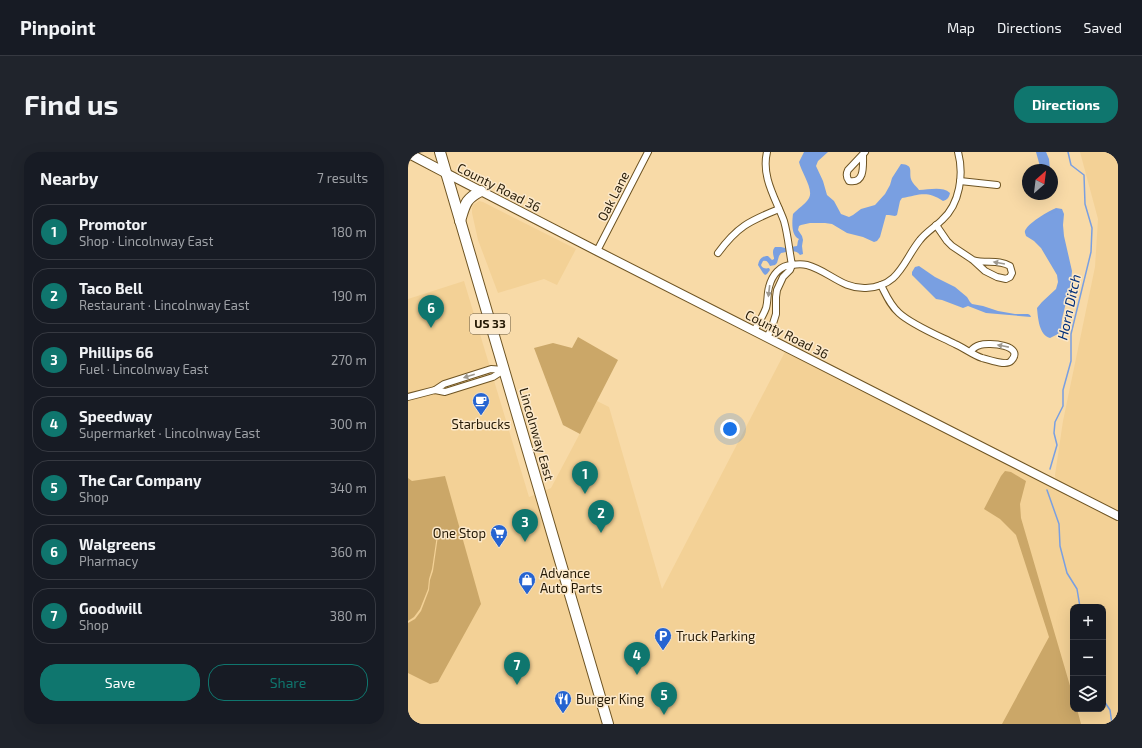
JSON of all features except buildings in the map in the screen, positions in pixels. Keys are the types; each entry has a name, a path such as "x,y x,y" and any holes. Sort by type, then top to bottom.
{"highway":[{"name":"Lincolnway East","path":"440,152 608,724"},
{"path":"460,221 468,199 481,191"}],"main road":[{"path":"408,153 446,172"}],"street":[{"name":"Oak Lane","path":"597,251 648,152"},
{"path":"767,152 765,164 767,178 787,233 792,264 790,270 782,276 777,290 776,314 767,337"},
{"path":"754,331 764,315 769,288 773,277 783,266 792,264 810,266 852,287 865,288 881,285 899,273 918,242 947,215 953,206 958,193 960,181 960,163 958,152"},
{"name":"County Road 36","path":"446,172 597,251 1118,516"},
{"path":"960,181 997,185"},
{"path":"718,253 729,238 740,228 779,209"},
{"path":"936,225 952,246 973,260 985,271 997,277 1006,279 1010,277 1012,273 1010,266 999,262 979,262 973,260"},
{"path":"881,285 889,301 900,314 913,322 970,352 983,358 1006,364 1012,361 1014,356 1014,353 1010,348 989,344 979,345 970,352"},
{"path":"408,397 435,390 445,392 493,377 504,370"}],"shaded area":[{"path":"1080,152 1118,152 1118,724 408,724 408,299 464,281 529,497 551,488 597,401 609,407 662,589 787,348 1056,484 1055,475 1063,421 1095,267 1098,219"},
{"path":"479,201 576,249 557,285 544,279 498,293 478,240 472,213 473,205"},
{"path":"578,337 618,360 580,434 563,425 534,348 553,343 572,348"},
{"path":"1005,471 1011,472 1026,481 1020,504 1021,518 1070,686 1070,712 1078,712 1081,724 1002,724 1049,637 1016,535 1000,519 984,509"},
{"path":"445,476 481,604 438,682 430,684 408,673 408,623 415,619 421,611 429,590 438,536 437,535 428,589 420,609 414,617 408,621 408,478 412,481"}],"water":[{"path":"804,152 828,152 818,161 816,166 823,181 827,195 834,201 841,214 849,217 861,209 875,205 885,194 892,178 901,164 909,167 913,183 919,190 939,189 947,191 950,195 943,201 927,194 902,198 897,215 886,215 880,237 874,242 863,237 847,233 832,224 810,223 801,225 799,226 798,230 803,240 803,254 800,255 794,251 781,253 777,263 770,266 766,261 763,261 761,265 762,267 769,268 770,270 765,275 758,265 761,258 768,256 772,260 774,259 773,251 775,247 785,248 797,246 799,239 793,232 793,214 805,203 810,194 809,185 799,162"},
{"path":"1036,152 1046,152 1049,164 1039,164"},
{"path":"1056,208 1062,209 1064,214 1064,236 1072,271 1061,329 1058,334 1050,338 1041,330 1037,308 1056,289 1058,282 1057,275 1041,248 1026,236 1025,231 1035,220"},
{"path":"919,266 935,277 955,287 967,297 972,304 998,311 1015,314 1028,314 1031,317 986,313 968,306 963,308 936,299 912,275 915,267"}],"waterway":[{"name":"Horn Ditch","path":"1050,469 1057,445 1054,433 1055,422 1063,406 1063,390 1071,361 1071,334 1091,252 1092,228 1085,204 1084,175 1071,165 1068,152"},
{"name":"Horn Ditch","path":"1047,490 1059,524 1060,546 1067,573 1077,589 1080,604"},
{"name":"Horn Ditch","path":"1106,704 1110,710 1112,724"}],"place":[{"name":"Walgreens","path":"431,328"},
{"name":"Starbucks","path":"481,416"},
{"name":"Promotor","path":"585,494"},
{"name":"Taco Bell","path":"601,533"},
{"name":"Phillips 66","path":"525,542"},
{"name":"One Stop","path":"499,548"},
{"name":"Advance Auto Parts","path":"527,595"},
{"name":"Truck Parking","path":"663,651"},
{"name":"Speedway","path":"637,675"},
{"name":"Goodwill","path":"517,685"},
{"name":"Burger King","path":"563,714"},
{"name":"The Car Company","path":"664,715"}]}
